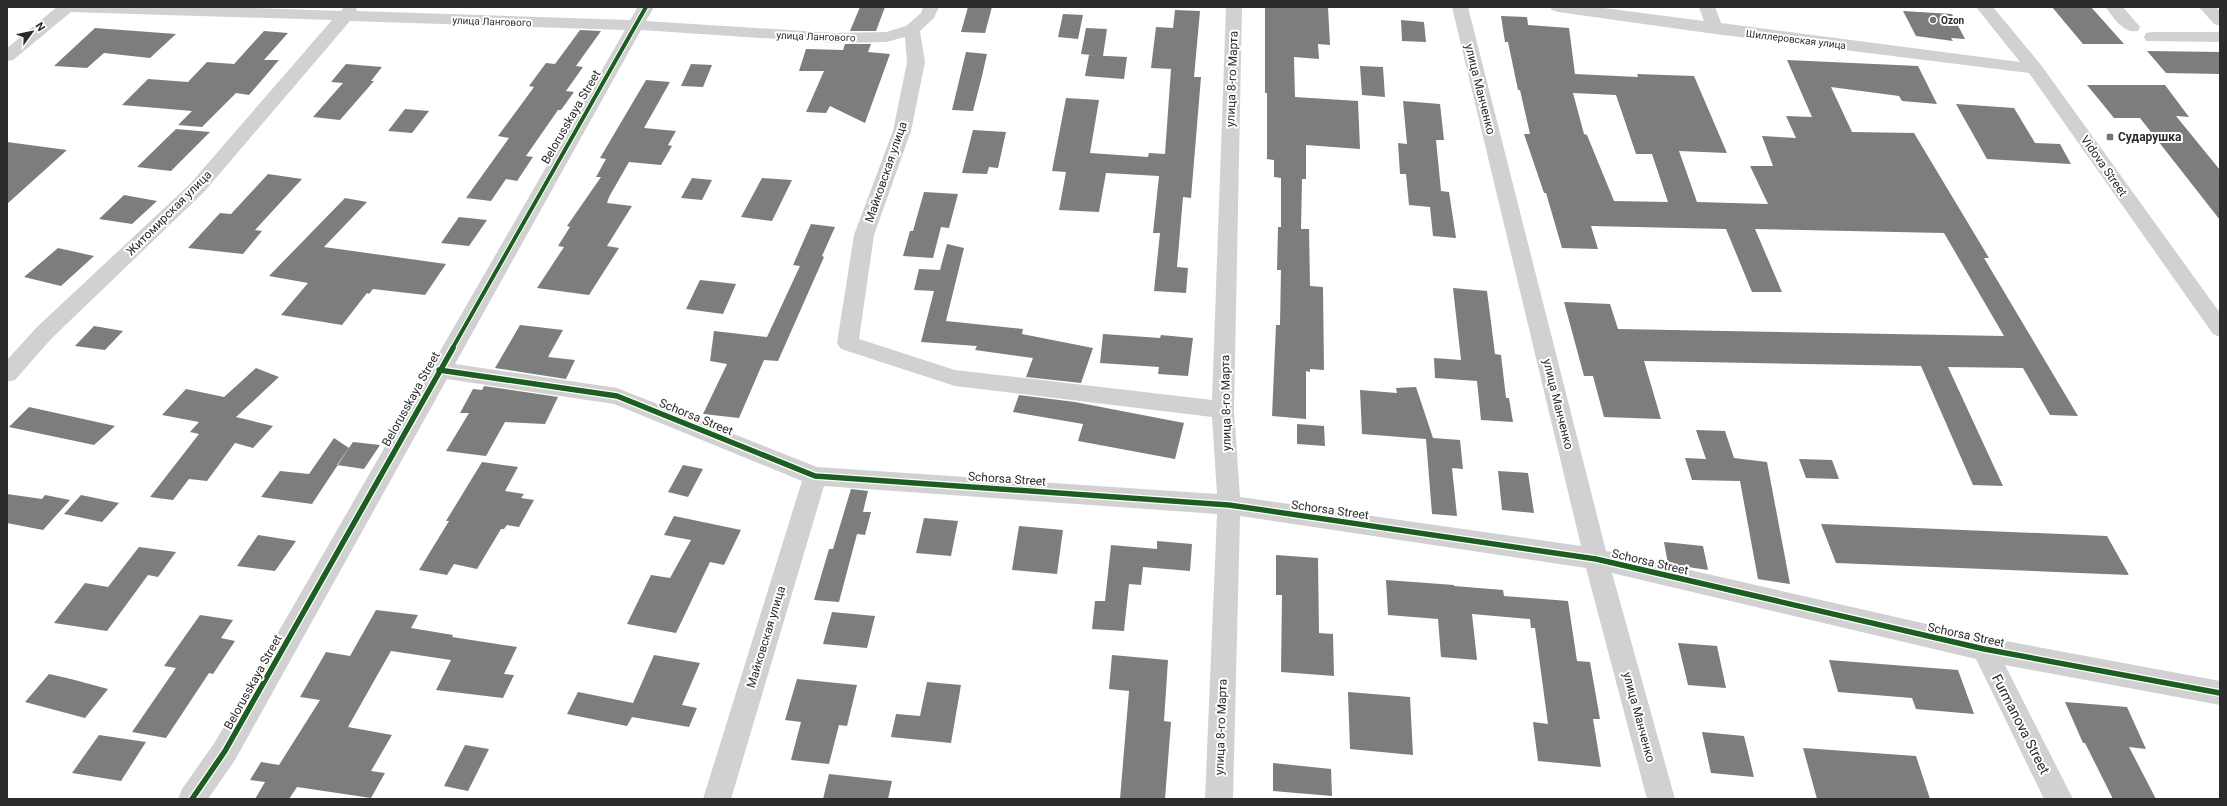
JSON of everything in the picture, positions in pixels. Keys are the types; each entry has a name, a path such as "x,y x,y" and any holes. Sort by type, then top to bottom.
{"street":[{"path":"7,56 67,7"},
{"name":"улица Лангового","path":"71,7 640,16 836,38 886,37 912,30"},
{"path":"912,30 928,15 931,7"},
{"name":"улица 8-го Марта","path":"1219,799 1229,505 1223,410 1234,7"},
{"name":"улица Манченко","path":"1460,7 1596,559 1661,799"},
{"name":"Шиллеровская улица","path":"1558,7 1714,29 2035,69"},
{"path":"1707,7 1714,29"},
{"name":"Vidova Street","path":"1984,7 2035,69 2220,329"},
{"path":"2114,7 2132,27"},
{"path":"2207,7 2220,21"},
{"name":"Житомирская улица","path":"7,374 44,332 197,188 348,12"},
{"name":"Belorusskaya Street","path":"192,799 225,751 640,16"},
{"name":"Майковская улица","path":"912,30 916,62 902,131 864,235 848,343 955,378 1223,410"},
{"path":"2152,37 2220,37"},
{"name":"Schorsa Street","path":"439,370 617,396 815,476 1229,505 1596,559 1984,650 2220,693"},
{"name":"Майковская улица","path":"717,799 815,476"},
{"name":"Furmanova Street","path":"1984,650 2059,799"}],"building":[{"path":"860,7 885,7 876,31 850,31"},
{"path":"968,7 992,7 985,33 961,32"},
{"path":"1265,7 1328,7 1330,45 1318,44 1319,59 1294,57 1295,97 1358,101 1360,149 1306,145 1306,179 1302,179 1301,229 1309,229 1310,286 1323,287 1324,370 1310,369 1310,372 1306,371 1306,419 1272,416 1276,325 1280,325 1281,270 1277,270 1278,227 1281,227 1281,178 1274,177 1274,160 1267,159"},
{"path":"2052,7 2091,7 2124,44 2083,44"},
{"path":"1175,10 1200,11 1194,77 1201,77 1191,198 1183,197 1177,267 1188,268 1186,293 1154,291 1160,233 1153,233 1159,176 1106,173 1099,212 1059,210 1066,172 1052,171 1066,98 1099,100 1090,153 1148,157 1149,153 1165,154 1171,69 1151,68 1156,27 1173,28"},
{"path":"1903,11 1952,14 1965,39 1951,38 1953,41 1916,36"},
{"path":"1063,14 1083,15 1078,39 1058,37"},
{"path":"1501,16 1527,17 1528,25 1569,28 1575,74 1638,77 1637,74 1694,76 1727,153 1679,151 1697,202 1768,204 1750,166 1773,166 1762,136 1796,138 1786,116 1812,117 1787,60 1918,66 1937,104 1902,101 1899,96 1831,87 1852,132 1914,133 1989,258 1984,258 2078,416 2050,415 2023,368 1948,367 2003,486 1973,485 1921,366 1644,361 1661,419 1604,417 1593,376 1584,376 1564,302 1610,304 1618,329 2004,336 1944,233 1755,229 1782,292 1752,292 1726,229 1591,226 1598,249 1562,248 1546,193 1544,193 1524,134 1530,134 1520,90 1518,90 1508,42 1505,42","holes":["1573,93 1616,95 1636,154 1652,154 1668,202 1614,201 1587,135 1584,134"]},
{"path":"1401,20 1424,22 1426,42 1402,41"},
{"path":"95,28 176,34 150,58 104,53 87,68 54,66"},
{"path":"1086,28 1107,29 1103,56 1081,54"},
{"path":"580,30 601,31 576,66 583,67 566,91 574,92 561,110 558,110 526,156 533,157 517,181 506,179 491,201 466,198 509,138 498,136 534,87 529,86 546,63 555,64"},
{"path":"264,31 288,33 264,60 279,60 249,95 236,93 202,127 178,125 192,111 122,105 148,79 188,82 207,62 234,64"},
{"path":"845,44 871,44 868,52 890,54 865,123 830,106 826,113 806,112 824,71 799,71 806,49 843,50"},
{"path":"2147,51 2220,52 2220,74 2166,73"},
{"path":"966,52 987,54 982,76 973,111 952,110"},
{"path":"1089,55 1127,57 1124,79 1085,76"},
{"path":"346,64 382,67 371,81 374,81 340,120 313,117 343,83 331,82"},
{"path":"691,64 712,65 703,87 681,86"},
{"path":"1360,66 1383,67 1385,97 1362,95"},
{"path":"646,80 670,82 644,128 676,131 668,145 672,146 661,165 629,162 609,197 607,203 632,206 607,246 619,248 589,295 537,288 564,247 558,246 570,227 567,226 601,177 596,177 606,159 600,158"},
{"path":"2087,85 2165,85 2189,117 2176,116 2220,170 2220,220 2140,118 2114,118"},
{"path":"1403,101 1440,104 1444,140 1436,140 1441,191 1449,192 1456,238 1433,236 1430,207 1409,205 1406,174 1400,174 1398,143 1407,144"},
{"path":"1956,104 2014,108 2035,143 2060,144 2071,164 1987,159"},
{"path":"405,109 429,111 412,133 388,131"},
{"path":"176,129 210,132 171,171 137,167"},
{"path":"973,130 1006,132 998,168 989,167 987,174 962,173"},
{"path":"7,142 67,150 7,204"},
{"path":"268,174 302,179 255,230 262,231 243,254 188,248 220,213 231,214"},
{"path":"692,178 712,180 702,200 681,198"},
{"path":"762,178 792,180 772,221 741,217"},
{"path":"924,192 958,194 949,228 941,227 933,258 903,256 910,231 913,231"},
{"path":"124,195 157,201 132,224 99,219"},
{"path":"345,198 367,202 324,247 446,264 425,295 373,289 369,294 367,293 342,325 281,315 308,283 269,276"},
{"path":"459,217 487,220 469,246 441,243"},
{"path":"811,224 835,227 822,256 824,257 778,361 764,360 739,418 703,414 727,364 710,361 714,331 767,337 800,266 793,265"},
{"path":"947,244 964,248 946,321 1023,329 1022,334 1093,348 1081,383 1026,377 1033,358 975,350 977,346 921,342 934,291 914,290 919,269 940,270"},
{"path":"58,248 94,256 61,286 24,277"},
{"path":"700,280 736,284 723,314 686,309"},
{"path":"1453,288 1487,291 1495,354 1501,355 1506,398 1509,398 1513,422 1481,420 1477,381 1435,378 1434,358 1461,360"},
{"path":"520,325 563,330 548,357 575,360 566,379 495,368"},
{"path":"94,326 123,331 105,350 75,346"},
{"path":"1103,334 1160,338 1161,335 1193,338 1188,376 1158,374 1159,367 1100,363"},
{"path":"256,368 279,377 236,417 273,426 253,448 235,443 207,481 189,479 173,500 150,497 199,434 190,432 199,422 162,415 186,389 224,397"},
{"path":"484,386 558,397 545,424 505,422 486,456 446,451 469,413 460,413 473,389 482,390"},
{"path":"1416,387 1433,438 1460,440 1463,469 1452,468 1457,516 1432,514 1426,439 1362,434 1360,390 1397,393 1396,388"},
{"path":"1019,395 1075,402 1184,423 1175,459 1078,441 1083,424 1013,412"},
{"path":"29,407 115,426 94,445 9,427"},
{"path":"1297,424 1324,426 1325,446 1297,444"},
{"path":"1696,430 1725,431 1734,458 1767,462 1790,584 1758,579 1740,481 1692,480 1685,458 1706,459"},
{"path":"334,438 349,448 312,504 261,497 280,471 309,474"},
{"path":"353,442 380,445 364,469 337,465"},
{"path":"1799,459 1832,460 1839,479 1806,478"},
{"path":"482,462 518,467 505,491 524,494 521,498 534,500 519,527 507,525 504,529 501,529 477,569 454,564 447,575 419,570 449,521 446,521"},
{"path":"683,465 703,469 688,497 668,492"},
{"path":"1498,471 1528,473 1534,513 1502,510"},
{"path":"851,489 868,491 863,512 871,512 865,535 857,534 839,602 814,600 829,549 833,549"},
{"path":"7,494 42,499 45,495 70,500 43,530 7,523"},
{"path":"81,495 119,503 102,522 64,514"},
{"path":"674,516 741,530 724,565 710,562 676,633 627,624 651,575 670,578 691,540 664,535"},
{"path":"924,518 958,521 951,556 916,553"},
{"path":"1821,524 2107,536 2129,575 1836,563"},
{"path":"1019,526 1063,530 1057,574 1012,570"},
{"path":"258,535 296,541 275,571 237,566"},
{"path":"1157,541 1192,544 1190,571 1143,567 1141,585 1129,584 1124,631 1092,629 1095,601 1105,601 1111,545 1157,549"},
{"path":"1664,542 1703,546 1708,570 1668,564"},
{"path":"139,547 176,552 158,577 148,575 107,631 54,623 85,583 108,587"},
{"path":"1276,555 1318,558 1319,633 1333,634 1334,676 1281,672 1282,595 1276,595"},
{"path":"1386,580 1503,590 1504,596 1568,601 1577,661 1590,662 1600,719 1593,719 1601,767 1538,761 1533,722 1548,724 1535,628 1531,628 1530,619 1472,614 1477,660 1441,657 1438,619 1388,615"},
{"path":"376,610 418,615 411,628 453,635 452,637 517,647 504,674 514,675 503,698 436,690 451,660 391,651 348,727 392,735 371,771 385,773 371,798 297,787 289,799 255,799 265,782 250,780 261,762 279,765 320,700 300,697 326,652 350,656"},
{"path":"832,612 875,616 867,648 823,644"},
{"path":"200,615 233,620 221,638 235,641 213,674 209,673 166,738 132,732 176,668 164,666"},
{"path":"1678,643 1717,646 1726,688 1688,685"},
{"path":"654,655 700,663 682,705 697,708 689,727 632,717 627,726 567,714 578,692 633,703"},
{"path":"1112,655 1168,660 1164,721 1171,722 1165,799 1120,799 1129,691 1109,689"},
{"path":"1829,660 1958,670 1974,714 1916,709 1912,698 1838,692"},
{"path":"49,674 108,689 85,718 25,702"},
{"path":"797,679 857,685 847,726 839,725 829,764 791,760 801,722 785,720"},
{"path":"927,682 961,685 951,743 891,737 896,714 920,716"},
{"path":"1348,692 1410,697 1413,755 1350,749"},
{"path":"2065,702 2127,707 2146,749 2129,747 2156,799 2113,799 2085,743 2083,743"},
{"path":"1702,732 1744,736 1754,777 1711,773"},
{"path":"99,735 146,742 121,781 72,773"},
{"path":"465,745 489,749 468,791 444,786"},
{"path":"1803,748 1916,756 1930,799 1817,799"},
{"path":"1273,763 1331,769 1332,796 1273,791"},
{"path":"829,774 892,781 888,799 823,799"}],"cycle path":[{"path":"192,799 225,751 646,7"},
{"path":"439,370 617,396 815,476 1229,505 1596,559 1984,649 2220,693"}],"place":[{"name":"Ozon","path":"1933,20"},
{"name":"Сударушка","path":"2110,137"}]}
